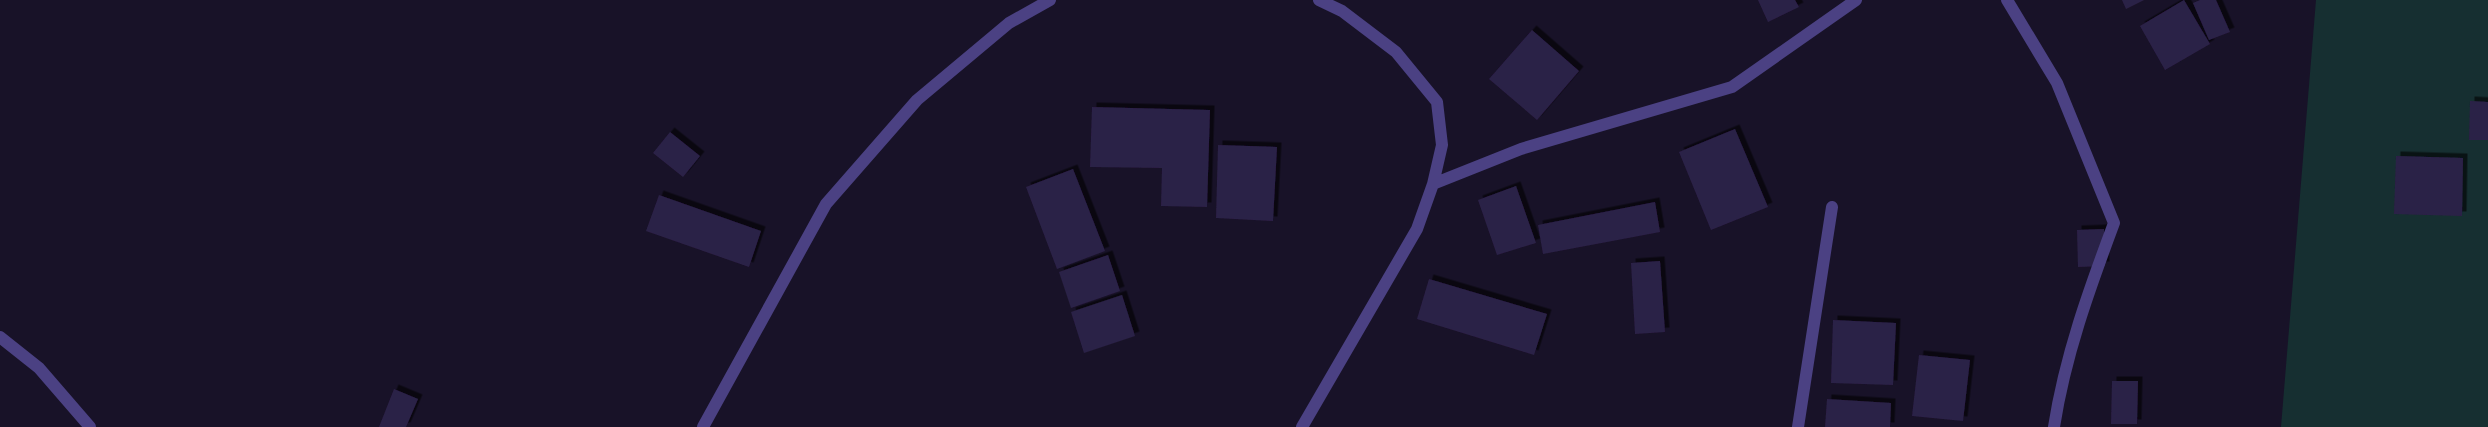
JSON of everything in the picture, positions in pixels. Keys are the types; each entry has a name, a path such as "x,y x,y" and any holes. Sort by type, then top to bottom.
{"street":[{"path":"703,427 826,204 917,100 1009,23 1050,0"},
{"path":"1302,427 1416,229 1433,184 1442,145 1437,102 1396,52 1342,11 1319,0"},
{"path":"1433,184 1521,149 1732,87 1856,0"},
{"path":"2007,0 2057,83 2114,224 2088,292 2061,379 2054,427"},
{"path":"1798,427 1832,207"},
{"path":"0,337 39,368 90,427"}],"green space":[{"path":"2316,0 2488,0 2488,427 2281,427"}],"building":[{"path":"1758,0 1795,0 1799,7 1768,22"},
{"path":"2122,0 2144,0 2126,9"},
{"path":"2184,0 2210,44 2165,70 2140,26"},
{"path":"2200,0 2216,0 2230,32 2209,40 2193,3"},
{"path":"1532,30 1579,71 1537,120 1489,79"},
{"path":"2470,101 2488,102 2488,140 2469,140"},
{"path":"1092,107 1210,110 1207,207 1161,206 1162,168 1090,167"},
{"path":"1735,129 1768,207 1711,230 1679,152"},
{"path":"670,132 700,156 683,177 653,153"},
{"path":"1218,145 1277,147 1273,221 1216,218"},
{"path":"2396,156 2463,158 2462,216 2394,214"},
{"path":"1073,169 1105,251 1057,269 1026,187"},
{"path":"1516,186 1536,243 1497,255 1478,200"},
{"path":"659,195 761,231 749,267 646,231"},
{"path":"1655,202 1660,232 1543,254 1538,225"},
{"path":"2104,229 2105,266 2078,267 2077,230"},
{"path":"1108,255 1120,291 1071,308 1059,272"},
{"path":"1660,261 1665,332 1635,334 1631,263"},
{"path":"1429,279 1547,314 1534,355 1417,319"},
{"path":"1122,295 1135,336 1084,353 1071,312"},
{"path":"1833,320 1896,323 1893,385 1831,383"},
{"path":"1919,355 1970,360 1963,421 1912,416"},
{"path":"2112,381 2138,381 2137,424 2111,424"},
{"path":"394,389 418,399 406,427 379,427"},
{"path":"1827,399 1891,403 1890,427 1825,427"}]}
